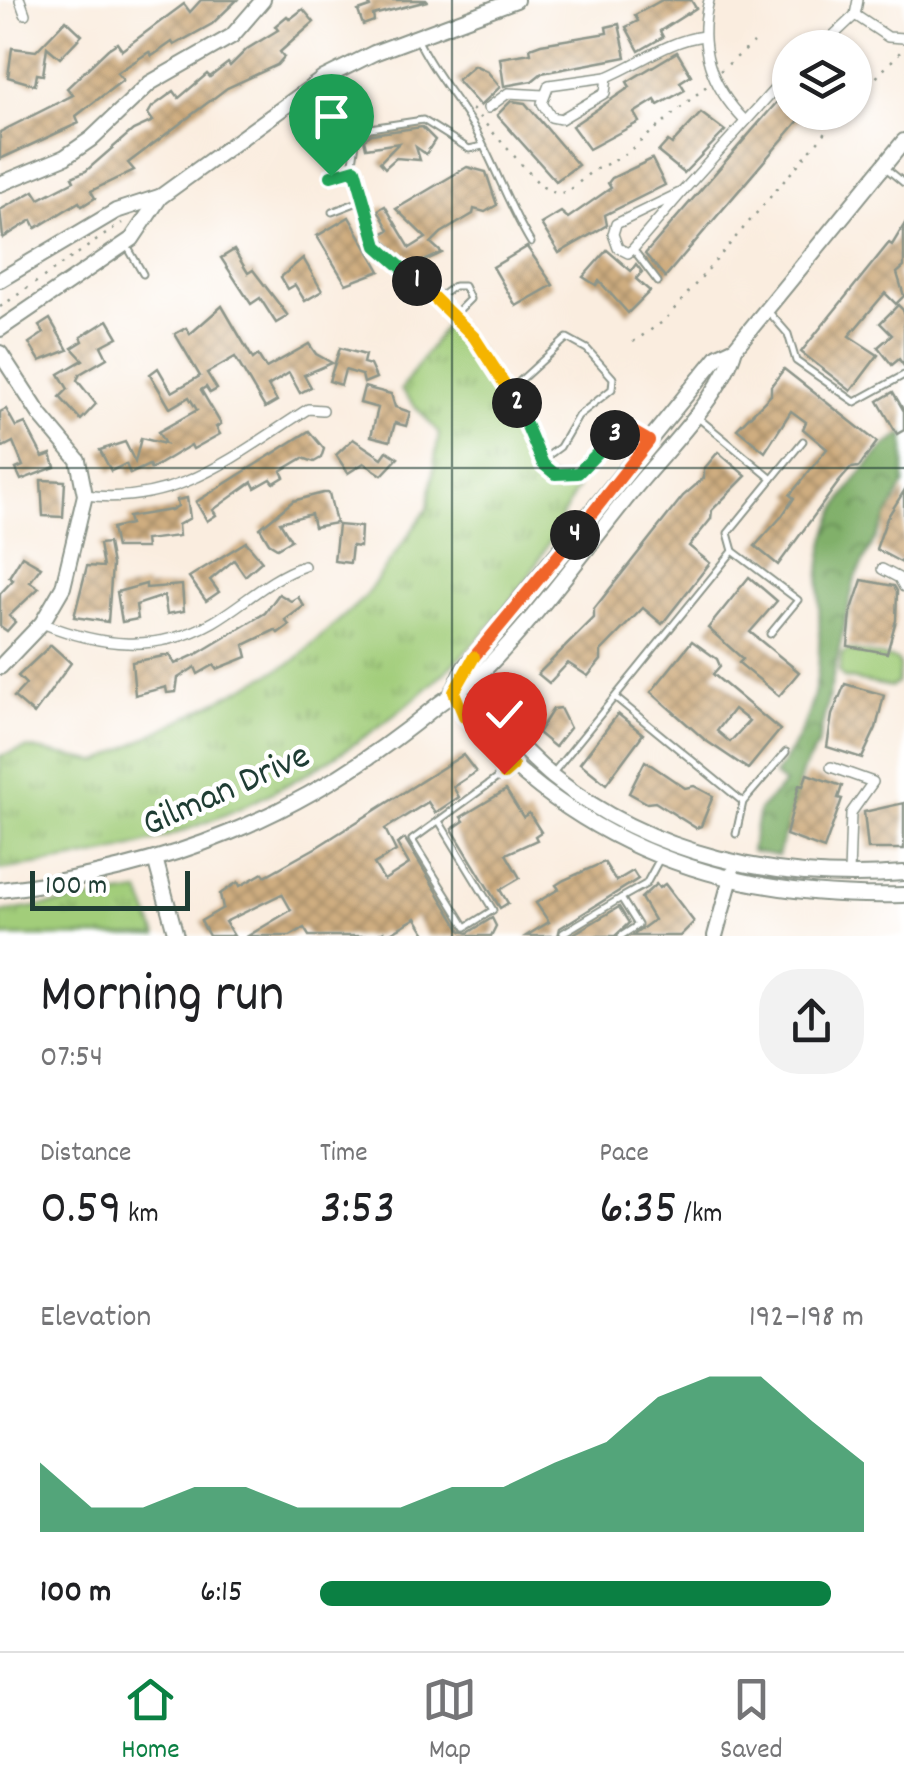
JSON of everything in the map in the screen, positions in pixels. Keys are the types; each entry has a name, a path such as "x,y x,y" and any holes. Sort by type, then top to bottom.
{"main road":[{"path":"0,184 65,156 92,139 150,83 232,36 263,0"},
{"path":"0,330 125,243 160,197 324,78 516,0"},
{"name":"Gilman Drive","path":"0,890 156,862 236,832 324,788 474,680 694,414 730,366 735,348 904,140"},
{"path":"0,280 116,211 160,197"},
{"name":"Gilman Drive","path":"454,692 464,668 718,356 735,348"},
{"path":"0,354 41,416 78,460 85,495 62,587 42,623 0,667"},
{"path":"454,692 464,716 513,766 570,811 621,841 730,881 823,895 904,895"},
{"path":"454,692 476,704 551,775 629,826 734,864 849,875 904,873"},
{"path":"156,862 176,936"},
{"path":"715,936 734,864"}],"street":[{"path":"20,0 25,14"},
{"path":"709,0 704,36 713,79 745,121"},
{"path":"839,30 855,15 858,0"},
{"path":"855,15 888,37 904,40"},
{"path":"607,77 605,93 561,119 545,110 544,96 549,85 607,77 658,56 664,47 682,39 704,36"},
{"path":"682,192 616,224 613,234 618,248 628,252 634,249 772,92"},
{"path":"488,108 508,93 544,96"},
{"path":"85,495 152,494 194,482 308,409 323,410"},
{"path":"42,623 100,642 142,644 172,639 212,623 283,573 304,566"},
{"path":"882,569 899,578 904,587"},
{"path":"832,767 873,782 852,814 849,875"}],"lane":[{"path":"417,37 483,146 531,243"},
{"path":"483,146 469,150 438,125 424,120 363,131 353,143 355,169 383,254 455,314 510,390 542,460 555,474 570,475 590,463 624,429 649,441"},
{"path":"883,166 904,183"},
{"path":"331,176 355,169"},
{"path":"332,212 363,200"},
{"path":"125,243 143,274"},
{"path":"634,249 658,282"},
{"path":"438,298 454,286 464,286 470,299 455,314"},
{"path":"767,310 788,334 796,360 855,402 904,375"},
{"path":"510,390 567,338 587,348 613,378 612,389 578,416 560,447 542,460"},
{"path":"694,414 772,479"},
{"path":"770,634 798,600 734,551 728,534 803,441"},
{"path":"551,775 734,551"},
{"path":"616,698 743,802"},
{"path":"736,834 743,802 786,752"},
{"path":"439,821 493,910 466,926 412,840 513,766"},
{"path":"563,933 646,884 661,858"},
{"path":"621,898 638,926 621,936"}],"path":[{"path":"872,82 902,51 904,40"},
{"path":"470,108 541,186 556,194 570,190 592,171 635,146 694,101 754,43"},
{"path":"633,342 664,321 828,130"},
{"path":"0,307 130,218"}],"green space":[{"path":"449,320 478,351 542,473 577,489 525,582 486,630 443,674 394,715 287,784 172,835 113,852 0,870 0,756 27,748 99,762 293,662 364,598 428,508 439,433 401,390"},
{"path":"904,433 904,484 855,578 818,745 803,770 778,856 751,851 759,810 784,784 774,775 797,739 813,699 818,671 820,573 829,527 855,481 883,449"},
{"path":"849,650 896,659 900,666 897,683 891,687 844,678 839,672 842,654"},
{"path":"140,892 157,936 0,936 0,912"}],"building":[{"path":"201,0 237,0 212,24 152,56 149,52 117,73 123,80 76,116 79,123 0,159 0,132 73,95 67,88 117,43 122,50 184,4 190,12"},
{"path":"368,0 427,1 373,15 374,21 363,25 358,11 370,7"},
{"path":"662,0 691,0 696,8 660,31 663,37 639,51 626,27 638,21 635,15"},
{"path":"303,9 314,22 280,52 284,57 277,65 227,88 128,163 134,170 91,191 95,198 82,206 79,202 36,228 32,220 3,238 0,210 34,191 39,199 74,181 72,177 86,171 133,130 153,121 148,114 152,107 174,91 179,98 207,74 210,77 228,63 230,66 247,49 278,30 275,26 287,16 290,19"},
{"path":"66,20 82,35 60,58 47,47 43,75 37,74 35,85 8,77 12,48 36,51"},
{"path":"619,24 626,57 542,73 532,81 504,86 500,58 531,53 530,48 541,44 607,33 606,27"},
{"path":"677,52 691,75 680,82 685,90 658,105 655,100 634,113 639,122 589,149 572,126 630,87 627,82"},
{"path":"474,65 487,71 500,87 480,106 457,80"},
{"path":"511,101 525,103 578,165 556,181 497,115"},
{"path":"772,108 772,130 791,130 665,277 645,254"},
{"path":"701,113 725,131 684,173 658,152 668,141 672,144"},
{"path":"422,127 435,140 426,154 416,147 420,160 396,158 385,168 380,162 399,143 366,148 364,139 372,134"},
{"path":"652,159 665,185 605,215 607,225 559,253 541,224 561,212 568,218 611,188 608,183 612,178"},
{"path":"467,167 486,172 497,205 485,212 474,209 473,214 431,243 442,253 411,267 380,235 389,230 378,210 385,206 410,248 426,238 396,209"},
{"path":"349,217 380,271 346,284 317,236"},
{"path":"904,225 904,267 897,273 904,296 896,304 885,293 849,336 878,355 851,391 801,352 889,243 892,245"},
{"path":"527,247 553,285 516,306 493,267"},
{"path":"234,250 248,273 253,270 288,316 276,323 260,298 251,304 221,258"},
{"path":"607,250 631,271 636,264 642,272 636,279 650,291 628,313 599,281 596,285 583,277"},
{"path":"303,258 322,291 305,301 295,285 288,289 281,277"},
{"path":"898,305 904,311 904,366 899,359 892,365 878,347 892,335 880,323"},
{"path":"222,306 253,359 258,355 266,368 309,344 316,354 332,363 304,375 311,387 300,393 289,373 268,386 277,401 265,408 235,357 207,373 217,389 210,393 206,387 201,390 221,424 216,427 220,434 193,449 191,445 151,469 149,465 130,474 126,464 111,471 100,450 125,442 135,462 141,438 165,444 158,432 197,410 189,397 170,408 150,374 158,368 172,392 200,376 175,334 186,328 190,334"},
{"path":"50,319 68,350 40,361 29,343 44,333 39,326"},
{"path":"108,320 118,337 101,346 107,358 80,374 77,380 96,404 81,420 60,397 68,389 59,374 83,360 72,348 83,341 81,337"},
{"path":"340,348 365,355 363,363 370,365 376,378 364,383 362,375 345,370 341,385 329,381"},
{"path":"784,369 877,442 859,467 851,468 838,483 778,565 755,546 782,516 794,498 790,495 827,449 803,429 806,422 791,411 765,452 737,429 771,395 771,386"},
{"path":"364,387 391,394 395,407 410,412 406,426 395,423 390,441 371,436 378,408 360,403"},
{"path":"893,392 904,411 904,430 897,434 878,401"},
{"path":"6,409 16,427 25,423 43,457 51,454 55,467 21,480 16,469 23,466 13,442 3,447 0,441 0,412"},
{"path":"309,431 324,449 321,458 314,462 303,458 281,471 284,477 274,483 271,479 255,488 252,482 213,510 216,515 207,521 196,502"},
{"path":"353,439 382,458 387,451 398,458 382,475 364,463 348,473 336,455"},
{"path":"718,452 746,476 712,510 711,519 689,546 710,563 662,624 643,608 601,651 601,660 588,676 568,663 549,683 538,674 594,618 594,609 683,496 704,478 704,469"},
{"path":"41,480 65,481 63,517 43,516"},
{"path":"904,491 904,564 876,549 887,518"},
{"path":"329,493 336,523 314,527 311,514 280,522 291,540 277,548 269,543 260,528 293,501"},
{"path":"187,498 190,518 178,525 179,536 145,540 146,548 116,548 112,528 130,524 128,517 171,510 178,506 177,500"},
{"path":"338,525 361,527 360,547 352,546 350,563 334,561"},
{"path":"246,542 262,561 245,576 234,560 210,580 219,592 206,601 189,577"},
{"path":"108,543 112,565 108,622 74,617 87,566 103,567 99,544"},
{"path":"22,556 41,567 30,582 39,588 9,616 15,622 7,631 0,626 0,594 13,580 9,577"},
{"path":"749,577 777,601 750,632 799,672 779,696 739,663 743,659 708,628"},
{"path":"862,580 894,586 897,591 896,620 887,653 848,646 851,612"},
{"path":"146,584 146,588 182,585 184,611 167,614 164,596 136,605 138,619 122,622 117,592"},
{"path":"279,594 291,601 298,597 304,606 285,620 289,625 278,633 275,630 244,645 247,657 217,669 214,665 198,674 195,667 178,678 176,692 167,693 166,687 135,695 132,662 170,655 175,664 197,654 265,613"},
{"path":"692,641 717,659 720,666 713,674 780,730 748,769 705,740 651,692","holes":["734,709 749,721 730,742 717,731"]},
{"path":"51,645 71,663 34,714 14,697 26,684 18,676"},
{"path":"845,684 884,695 876,728 862,758 827,747 832,715"},
{"path":"560,708 570,728 555,747 538,733 553,709"},
{"path":"618,714 643,734 606,784 580,763"},
{"path":"463,755 476,772 453,787 459,797 435,813 428,802 385,829 396,851 374,864 384,880 409,864 397,844 405,839 461,931 468,933 492,918 496,926 491,936 427,936 416,918 387,935 384,931 376,936 309,936 304,928 290,936 248,936 291,910 282,894 225,922 234,936 209,936 201,921 223,908 220,894 238,882 240,886 263,873 265,876 317,847"},
{"path":"645,761 685,788 694,786 713,796 701,826 696,828 655,802 647,803 629,793"},
{"path":"807,774 842,786 838,798 842,799 824,849 786,835 799,785 803,786"},
{"path":"506,790 523,817 529,813 541,832 535,836 537,840 506,854 520,878 500,890 508,903 500,908 452,829 464,821 461,817"},
{"path":"904,803 904,849 868,849 864,812"},
{"path":"604,862 616,881 633,871 638,879 560,928 558,936 526,936 549,922 536,903 559,889 556,885 564,880"},
{"path":"656,884 659,888 665,884 694,922 680,936 632,936 654,920 641,898"},
{"path":"619,907 629,923 615,936 570,936"}],"route":[{"path":"331,176 355,169 377,246 455,314 488,354 549,471 564,476 578,473 624,429 649,441 464,668 454,692 464,716 513,766 504,774"}]}
